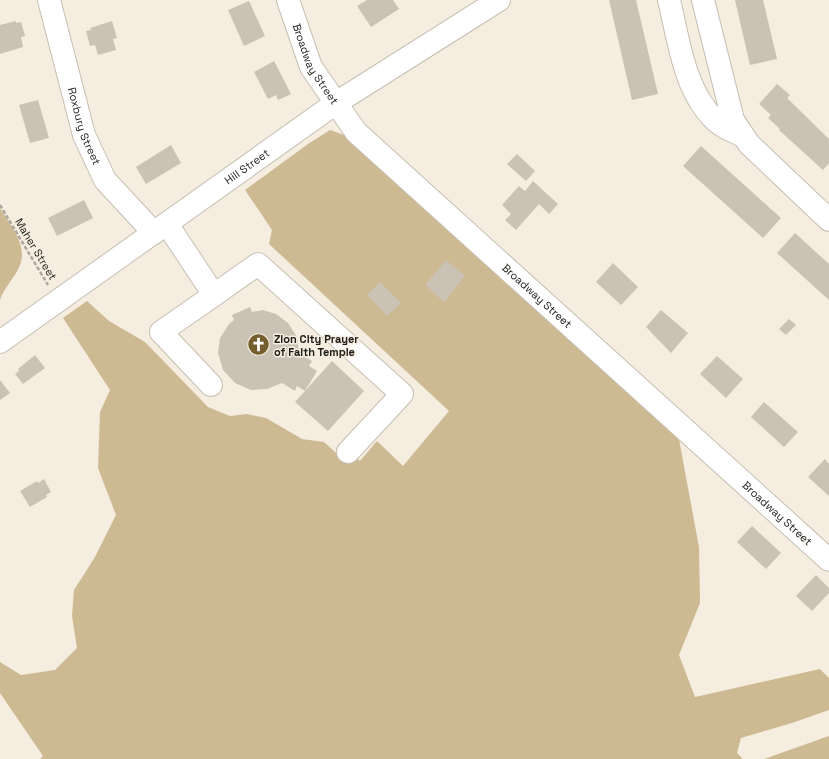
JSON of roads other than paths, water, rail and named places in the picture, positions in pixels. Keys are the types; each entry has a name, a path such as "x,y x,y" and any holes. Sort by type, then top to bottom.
{"street":[{"name":"Roxbury Street","path":"49,0 84,135 105,180 160,229 214,295"},
{"name":"Broadway Street","path":"288,0 311,67 356,132 829,560"},
{"name":"Hill Street","path":"0,342 336,103 499,0"},
{"path":"669,0 688,78 703,107 717,122 743,136"},
{"path":"703,0 733,120 749,144 829,220"},
{"path":"211,385 161,332 258,264 402,394 348,452"}],"place":[{"name":"Zion City Prayer of Faith Temple","path":"258,345"}]}
